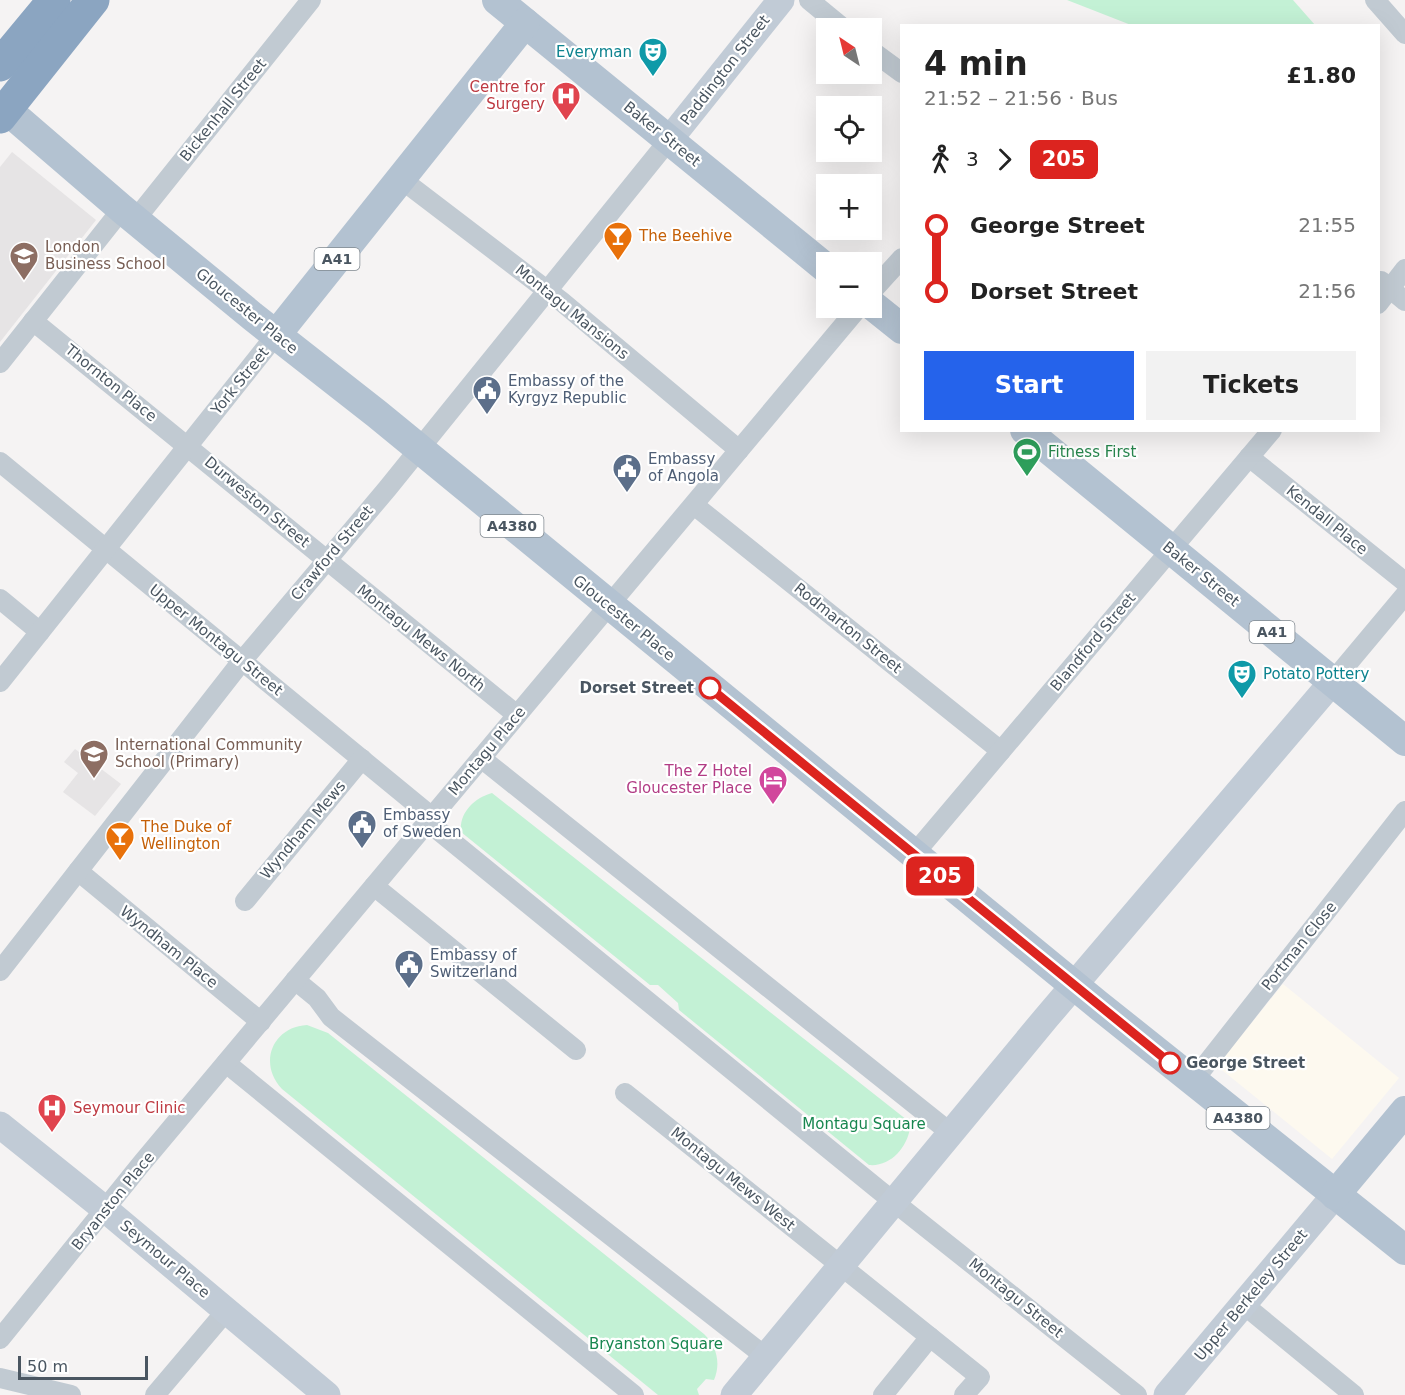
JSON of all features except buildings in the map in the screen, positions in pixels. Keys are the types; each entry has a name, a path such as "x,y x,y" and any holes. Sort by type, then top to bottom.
{"highway":[{"path":"0,65 54,0"},
{"path":"2,109 93,0"}],"main road":[{"name":"Baker Street","path":"497,0 816,260"},
{"name":"York Street","path":"276,335 525,23"},
{"name":"Gloucester Place","path":"2,109 128,215 1335,1195"},
{"path":"882,313 900,327"},
{"name":"Baker Street","path":"1027,432 1405,741"},
{"path":"1335,1195 1405,1111"},
{"name":"A4380","path":"1335,1195 1405,1250"}],"street":[{"name":"Bickenhall Street","path":"0,363 33,321 128,215 311,0"},
{"name":"Paddington Street","path":"669,140 781,0"},
{"path":"809,0 831,18"},
{"path":"1375,0 1405,34"},
{"path":"882,58 900,72"},
{"name":"Crawford Street","path":"0,971 242,661 419,449 669,140"},
{"name":"Montagu Mansions","path":"401,179 548,291 739,450"},
{"path":"882,280 900,260"},
{"path":"1405,270 1382,290 1405,301"},
{"path":"610,605 850,318"},
{"name":"Thornton Place","path":"33,321 188,445"},
{"name":"York Street","path":"0,682 276,335"},
{"name":"Blandford Street","path":"914,854 1270,432"},
{"name":"Durweston Street","path":"188,445 327,560"},
{"name":"Kendall Place","path":"1249,457 1405,582"},
{"name":"Upper Montagu Street","path":"0,462 362,759 430,819"},
{"name":"Rodmarton Street","path":"694,505 1001,750"},
{"name":"Montagu Mews North","path":"327,560 517,715"},
{"path":"734,1395 1405,595"},
{"path":"0,599 40,632"},
{"name":"Montagu Place","path":"295,980 610,605"},
{"path":"481,758 952,1134"},
{"name":"Wyndham Mews","path":"244,901 362,759"},
{"name":"Portman Close","path":"1193,1081 1405,811"},
{"path":"430,819 896,1202"},
{"name":"Wyndham Place","path":"78,871 261,1022"},
{"path":"374,886 576,1050"},
{"path":"634,1395 226,1063 295,980 317,998 331,1017 766,1357"},
{"name":"Bryanston Place","path":"0,1339 226,1063"},
{"name":"Montagu Mews West","path":"625,1093 980,1377 964,1395"},
{"name":"Seymour Place","path":"0,1125 106,1210 327,1395"},
{"name":"Upper Berkeley Street","path":"1167,1395 1335,1195"},
{"name":"Montagu Street","path":"896,1202 1137,1395"},
{"path":"1243,1304 1353,1395"},
{"path":"155,1395 227,1310"},
{"path":"883,1395 930,1337"},
{"path":"0,1378 70,1395"}],"shaded area":[{"name":"London Business School","path":"12,152 96,220 0,342 0,167"},
{"name":"International Community School (Primary)","path":"75,749 121,784 95,816 63,792 78,773 64,762"},
{"path":"1283,984 1399,1078 1332,1159 1217,1066"}],"green space":[{"path":"1067,0 1293,0 1314,24 1128,24"},
{"name":"Montagu Square","path":"492,793 907,1120 910,1128 908,1135 896,1155 884,1163 869,1165 679,1010 678,1003 658,985 650,985 461,832 462,819 469,807 485,795"},
{"name":"Bryanston Square","path":"307,1025 328,1033 704,1334 715,1350 717,1367 714,1380 706,1379 697,1389 699,1395 658,1395 282,1089 271,1069 272,1048 285,1032"}],"bus line":[{"name":"205","path":"710,688 1170,1063"}],"place":[{"name":"Everyman","path":"653,78"},
{"name":"Centre for Surgery","path":"566,122"},
{"name":"The Beehive","path":"618,262"},
{"name":"London Business School","path":"24,282"},
{"name":"Embassy of the Kyrgyz Republic","path":"487,416"},
{"name":"Fitness First","path":"1027,478"},
{"name":"Embassy of Angola","path":"627,494"},
{"name":"Dorset Street","path":"710,688"},
{"name":"Potato Pottery","path":"1242,700"},
{"name":"International Community School (Primary)","path":"94,780"},
{"name":"The Z Hotel Gloucester Place","path":"773,806"},
{"name":"Embassy of Sweden","path":"362,850"},
{"name":"The Duke of Wellington","path":"120,862"},
{"name":"Embassy of Switzerland","path":"409,990"},
{"name":"George Street","path":"1170,1063"},
{"name":"Seymour Clinic","path":"52,1134"}]}
